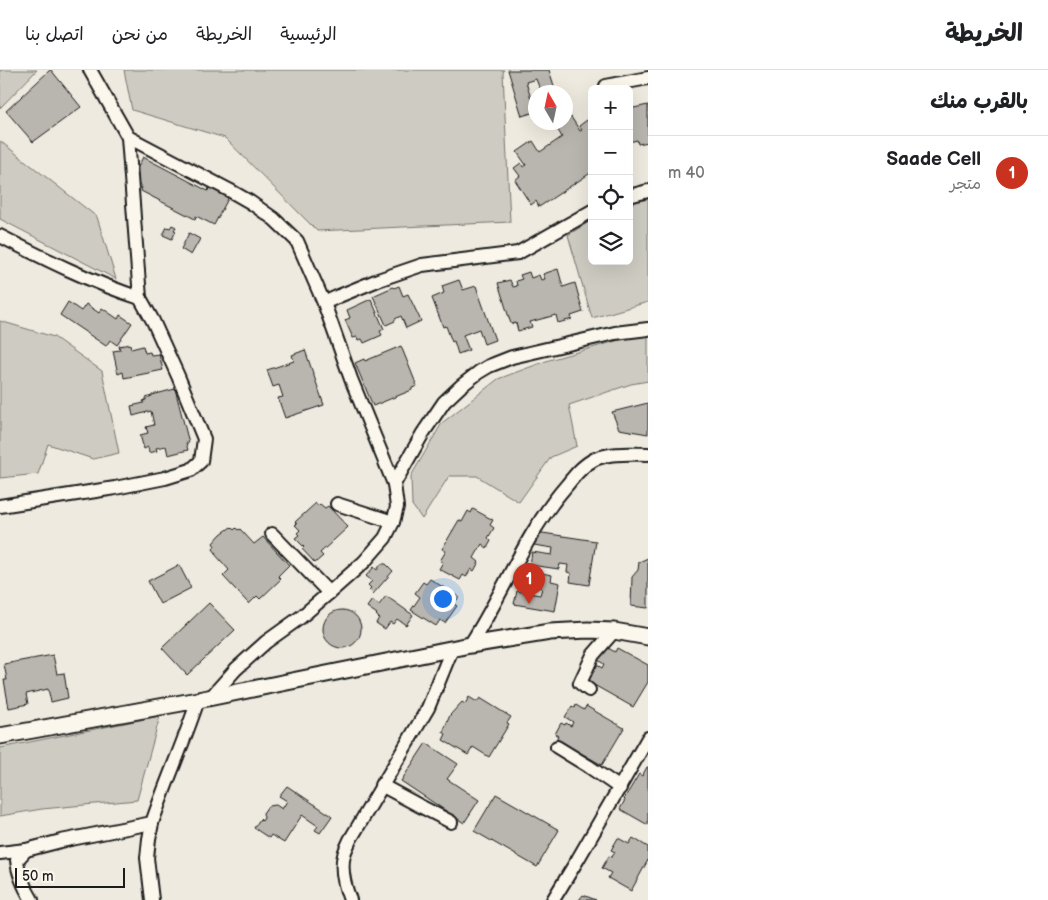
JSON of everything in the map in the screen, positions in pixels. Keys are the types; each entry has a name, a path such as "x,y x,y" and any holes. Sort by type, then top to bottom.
{"street":[{"path":"0,506 165,478 191,470 201,461 204,439 178,376 153,321 140,298 128,137 90,70"},
{"path":"611,85 648,78"},
{"path":"128,137 250,202 274,219 297,242 324,303 351,379 394,484 397,507 385,538 364,562 301,617 266,642 204,699 167,780 152,823 146,858 152,900"},
{"path":"633,195 648,191"},
{"path":"324,303 393,274 422,265 518,252 588,214"},
{"path":"0,236 112,289 140,298"},
{"path":"394,484 423,433 444,402 461,386 489,366 512,357 615,333 648,329"},
{"path":"470,645 528,540 558,494 580,469 595,459 615,454 648,454"},
{"path":"337,504 392,522"},
{"path":"272,534 329,593"},
{"path":"589,690 580,683 593,656 614,631"},
{"path":"0,736 204,699 470,645 550,632 614,631 648,637"},
{"path":"350,900 344,879 343,867 344,855 350,840 428,708 452,650"},
{"path":"553,900 648,738"},
{"path":"558,747 620,788"},
{"path":"382,785 451,822"},
{"path":"0,853 26,850 152,823"},
{"path":"26,850 17,860 18,872 32,900"}],"shaded area":[{"path":"0,70 37,70 0,108"},
{"path":"124,70 504,70 510,222 317,231 225,138 132,110"},
{"path":"0,141 97,217 116,279 0,219"},
{"path":"648,197 648,302 592,318 568,235 588,222 588,265 633,265 633,203"},
{"path":"0,321 54,337 102,371 119,453 93,459 48,444 38,474 0,478"},
{"path":"648,332 648,381 631,384 569,405 577,446 551,457 519,502 477,476 449,476 422,519 412,505 411,476 442,423 498,379 549,360"},
{"path":"160,716 137,800 42,809 0,816 0,748"}],"building":[{"path":"50,70 81,107 33,142 6,111"},
{"path":"508,70 549,70 554,85 538,85 536,79 526,82 528,89 528,114 522,116"},
{"path":"648,105 648,142 638,144 637,140 633,141 633,108"},
{"path":"573,120 580,131 582,130 579,126 587,120 588,121 588,175 539,207 536,201 531,205 515,180 520,176 514,168 521,163 523,167 526,165 517,152 533,141 540,152 562,137 558,130 573,130"},
{"path":"143,157 208,191 210,185 230,195 214,225 196,216 195,219 141,191 142,187 136,183 138,179 133,177"},
{"path":"172,225 176,227 174,230 176,231 172,239 163,235 167,227 170,228"},
{"path":"189,233 200,239 191,255 181,249"},
{"path":"558,269 563,287 575,283 583,312 571,316 572,319 558,323 556,315 530,322 532,327 518,331 516,323 511,324 498,283 510,280 513,287 517,286 516,281 522,279 520,275 529,272 531,278 539,275 541,280 545,279 543,274"},
{"path":"459,280 463,290 476,286 495,340 484,344 479,329 463,335 469,350 458,354 446,326 443,327 432,298 444,293 442,286"},
{"path":"399,286 403,296 408,294 421,321 406,328 401,316 386,325 373,296"},
{"path":"371,299 384,329 380,331 382,335 364,343 362,339 353,338 345,320 350,318 347,310"},
{"path":"68,302 81,311 86,304 99,313 102,308 118,319 120,315 132,323 117,345 110,340 106,346 60,315"},
{"path":"130,344 131,349 143,346 145,353 150,352 151,355 159,354 163,370 124,378 123,372 118,374 113,351 120,350 119,346"},
{"path":"401,346 417,386 412,388 412,390 373,406 355,363 364,359 365,361"},
{"path":"305,350 324,405 285,418 278,398 283,397 279,385 273,387 267,370 294,361 292,355"},
{"path":"175,389 189,443 186,443 188,450 168,455 166,446 156,448 157,451 149,453 148,447 144,449 140,435 148,433 146,427 154,425 151,411 133,416 131,406 144,403 143,401 146,398 152,395"},
{"path":"648,403 648,434 619,429 612,412"},
{"path":"316,503 318,506 320,504 325,508 328,506 348,527 320,553 323,556 315,563 295,538 299,535 297,533 300,530 295,525 297,524 295,522"},
{"path":"473,509 493,520 490,525 494,528 488,538 491,541 487,548 482,544 474,558 479,562 474,571 471,569 466,577 463,575 460,580 439,569 443,562 440,561 446,551 442,549 459,520 462,522 468,511 471,513"},
{"path":"231,527 234,530 236,528 240,529 254,544 263,537 289,565 278,576 281,579 260,599 257,596 249,604 223,576 229,570 213,549 215,546 213,543"},
{"path":"536,532 596,541 589,585 570,582 571,573 567,572 568,565 560,564 559,569 530,565 532,552 552,555 553,548 534,545"},
{"path":"648,558 648,608 631,606 632,577 638,570 639,562"},
{"path":"381,564 386,564 393,571 373,594 369,590 371,588 368,585 372,581 366,576 374,567 377,570"},
{"path":"179,565 191,588 160,604 148,581"},
{"path":"525,570 552,575 551,581 560,583 555,611 514,604 517,591 540,595 542,588 523,584"},
{"path":"430,579 459,597 454,604 457,606 445,623 440,620 436,626 411,610 420,597 415,593 423,582 426,584"},
{"path":"386,596 413,615 406,625 397,619 393,624 390,622 385,629 376,623 379,618 377,614 367,607 372,600 379,605"},
{"path":"209,603 235,630 187,675 162,648"},
{"path":"342,610 349,611 355,616 360,622 360,636 355,642 349,647 342,648 335,647 329,642 324,636 323,629 324,622 329,616 335,611"},
{"path":"603,648 606,650 608,648 615,652 617,648 648,665 648,682 633,707 587,681 593,665 596,668 597,665 602,668 604,664 596,659"},
{"path":"53,655 57,674 64,673 68,698 51,702 48,689 26,694 28,704 9,708 4,680 7,680 4,664"},
{"path":"469,697 477,702 480,698 511,717 507,723 509,724 489,757 473,747 468,755 443,740 446,734 443,732 450,715 462,702 465,704"},
{"path":"576,705 584,710 586,706 624,728 602,765 556,739 558,736 555,734 561,723 571,726 573,722 565,717 572,706 575,708"},
{"path":"426,743 458,764 447,779 479,800 464,823 401,781"},
{"path":"647,767 648,825 620,809 639,774 642,776"},
{"path":"287,786 332,816 320,833 315,830 318,826 302,815 284,843 271,835 269,838 254,828 260,819 262,821 264,818 263,813 268,806 276,805 282,809 287,801 279,796"},
{"path":"496,794 559,830 537,867 474,831"},
{"path":"618,838 629,844 633,838 648,847 648,860 631,891 608,878 611,873 602,868 609,856 612,857 615,852 611,850"},
{"path":"583,895 596,900 579,900"}],"place":[{"name":"Saade Cell","path":"529,604"}]}
